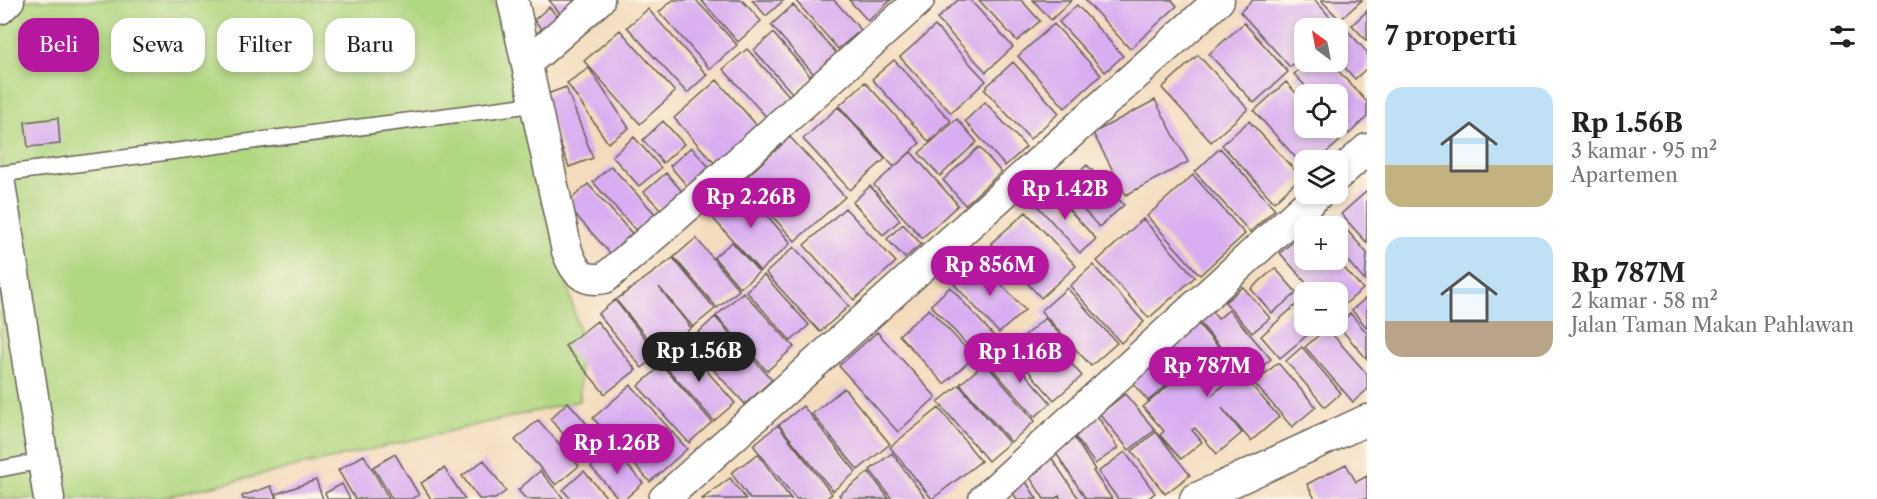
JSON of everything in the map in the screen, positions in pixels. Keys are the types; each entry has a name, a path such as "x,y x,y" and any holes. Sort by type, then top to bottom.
{"street":[{"path":"0,9 9,0"},
{"path":"513,0 572,266 577,273 589,279 604,278 718,180 919,0"},
{"path":"528,63 599,0"},
{"path":"664,499 1219,0"},
{"path":"1348,167 1367,149"},
{"path":"0,184 41,461 49,499"},
{"path":"984,499 1307,204"},
{"path":"1202,498 1367,420"}],"lane":[{"path":"0,174 537,104"},
{"path":"0,469 41,461"}],"green space":[{"path":"0,0 493,0 579,330 580,401 157,499 0,499"}],"building":[{"path":"549,0 582,0 562,16"},
{"path":"673,0 696,0 737,45 710,69 659,12"},
{"path":"701,0 742,0 761,21 738,42"},
{"path":"752,0 784,0 766,16"},
{"path":"795,0 834,0 861,30 838,49"},
{"path":"849,0 891,0 868,21"},
{"path":"958,0 970,0 1013,47 986,72 937,19"},
{"path":"979,0 1021,0 1040,21 1017,41"},
{"path":"1033,0 1072,0 1051,20"},
{"path":"1085,0 1172,0 1177,6 1130,49"},
{"path":"1253,0 1315,0 1331,18 1294,18 1294,64 1290,67 1240,12"},
{"path":"1321,0 1362,0 1342,18 1338,18"},
{"path":"793,5 841,58 818,79 771,25"},
{"path":"1077,5 1123,56 1105,72 1059,22"},
{"path":"549,7 567,28 552,41 534,20"},
{"path":"648,9 707,75 687,93 627,27"},
{"path":"1367,11 1367,41 1352,25"},
{"path":"1244,23 1288,72 1254,103 1209,54"},
{"path":"1054,24 1101,75 1065,108 1018,56"},
{"path":"935,26 986,81 951,113 900,57"},
{"path":"620,30 675,92 640,124 584,61"},
{"path":"1348,31 1367,52 1367,68 1355,79 1348,71"},
{"path":"773,33 811,77 792,93 754,50"},
{"path":"747,49 793,100 769,120 723,69"},
{"path":"1198,55 1248,109 1211,142 1162,88"},
{"path":"894,60 951,121 929,142 872,79"},
{"path":"1013,62 1059,113 1030,139 984,89"},
{"path":"589,68 629,128 608,143 567,83"},
{"path":"1296,72 1339,72 1367,102 1367,117 1349,134 1348,84 1304,84 1294,74"},
{"path":"717,80 760,129 717,166 674,118"},
{"path":"865,82 920,143 894,167 839,106"},
{"path":"1286,82 1294,91 1294,138 1337,138 1340,141 1330,150 1294,150 1294,156 1254,111"},
{"path":"566,87 593,158 569,167 542,96"},
{"path":"1155,100 1188,162 1126,195 1093,133"},
{"path":"985,102 1026,147 1005,166 965,121"},
{"path":"838,107 885,159 850,190 803,139"},
{"path":"58,118 60,144 28,147 25,122"},
{"path":"957,119 977,142 940,176 919,153"},
{"path":"663,121 684,144 663,163 643,140"},
{"path":"1249,121 1294,169 1294,183 1274,202 1222,145"},
{"path":"634,137 661,168 639,186 612,156"},
{"path":"790,137 845,197 795,241 741,182"},
{"path":"691,147 710,168 689,188 670,166"},
{"path":"979,147 1001,172 965,205 943,180"},
{"path":"1220,148 1275,209 1250,232 1195,172"},
{"path":"911,152 958,205 922,238 874,185"},
{"path":"1087,165 1124,205 1099,227 1063,187"},
{"path":"611,166 657,216 638,233 593,182"},
{"path":"666,173 687,197 666,215 644,192"},
{"path":"1193,175 1245,234 1200,275 1147,216"},
{"path":"588,184 637,239 615,259 566,204"},
{"path":"870,186 900,220 883,235 853,202"},
{"path":"743,188 791,243 760,271 711,216"},
{"path":"1049,188 1096,239 1080,253 1034,202"},
{"path":"1367,191 1367,243 1348,222 1348,216 1341,214"},
{"path":"845,208 896,262 854,300 804,245"},
{"path":"1026,212 1076,266 1041,298 991,243"},
{"path":"1143,219 1195,277 1149,318 1097,261"},
{"path":"903,224 921,244 905,258 887,239"},
{"path":"1348,231 1367,253 1365,281 1348,261"},
{"path":"696,238 739,290 717,308 674,257"},
{"path":"1294,241 1294,269 1280,253"},
{"path":"732,242 759,272 740,288 714,257"},
{"path":"794,247 849,306 820,332 766,273"},
{"path":"673,258 715,309 693,327 659,287 691,328 660,353 616,300"},
{"path":"980,261 1025,310 999,333 954,284"},
{"path":"1093,265 1144,322 1121,343 1070,286"},
{"path":"1275,268 1294,290 1294,295 1272,313 1251,289"},
{"path":"1295,270 1346,270 1363,289 1348,302 1348,282 1305,282"},
{"path":"764,275 809,325 791,341 746,291"},
{"path":"950,287 994,336 975,354 931,305"},
{"path":"1243,287 1270,318 1252,333 1225,302"},
{"path":"1067,288 1117,343 1091,366 1041,311"},
{"path":"743,292 794,347 767,371 716,316"},
{"path":"1367,297 1367,328 1352,310"},
{"path":"615,300 658,355 642,368 598,314"},
{"path":"1294,307 1294,336 1306,336 1280,358 1261,336"},
{"path":"929,309 974,357 944,384 899,335"},
{"path":"1229,310 1271,359 1248,379 1199,322 1212,312 1218,319"},
{"path":"1350,313 1367,333 1367,359 1347,336"},
{"path":"715,317 772,380 745,404 688,342"},
{"path":"1045,318 1072,348 1064,355 1082,376 1054,400 1009,349"},
{"path":"1195,320 1239,371 1211,396 1240,372 1279,417 1251,441 1222,408 1242,433 1217,454 1195,428 1192,430 1202,442 1181,459 1160,435 1164,431 1143,407 1188,369 1167,345"},
{"path":"597,321 636,370 605,394 565,346"},
{"path":"877,332 936,397 898,432 839,366"},
{"path":"1318,336 1334,336 1367,374 1367,390 1353,402 1305,347"},
{"path":"1162,342 1185,369 1148,401 1125,374"},
{"path":"684,345 735,403 714,421 663,364"},
{"path":"1302,347 1341,393 1325,407 1286,361"},
{"path":"1005,351 1051,403 1035,417 989,365"},
{"path":"985,363 1035,421 1011,442 960,384"},
{"path":"1278,363 1316,407 1292,427 1254,383"},
{"path":"662,365 712,422 689,443 638,386"},
{"path":"631,385 687,449 650,482 593,418"},
{"path":"959,385 1009,443 988,461 938,402"},
{"path":"844,388 890,444 858,470 812,414"},
{"path":"1125,394 1155,430 1129,450 1100,414"},
{"path":"568,402 606,446 588,462 550,419"},
{"path":"803,406 856,472 833,491 779,425"},
{"path":"939,408 981,461 932,499 890,447"},
{"path":"1096,414 1118,448 1095,464 1071,431"},
{"path":"538,420 579,466 556,485 515,440"},
{"path":"778,425 832,494 825,499 796,499 753,445"},
{"path":"1156,432 1190,475 1165,494 1132,451"},
{"path":"1072,434 1112,499 1086,499 1052,447"},
{"path":"612,448 643,483 625,499 619,499 591,467"},
{"path":"1125,452 1155,493 1147,499 1118,499 1098,472"},
{"path":"892,453 926,499 892,499 870,470"},
{"path":"395,454 419,495 411,499 392,499 373,467"},
{"path":"758,454 791,499 750,499 731,473"},
{"path":"364,455 389,499 355,499 338,470"},
{"path":"1051,457 1079,499 1061,499 1059,496 1054,499 1044,499 1027,473"},
{"path":"484,460 506,491 495,499 479,499 462,476"},
{"path":"1346,464 1356,482 1367,476 1367,499 1315,499 1307,484"},
{"path":"444,468 465,499 431,499 421,483"},
{"path":"540,471 564,499 526,499 518,490"},
{"path":"584,471 608,499 571,499 563,490"},
{"path":"869,472 889,499 842,499 839,495"},
{"path":"1023,477 1037,499 1017,499 1008,486"},
{"path":"730,478 746,499 702,499"},
{"path":"316,480 323,499 278,499 276,494"},
{"path":"342,484 350,499 328,499 325,493"},
{"path":"271,486 276,499 243,499 242,496"}]}
